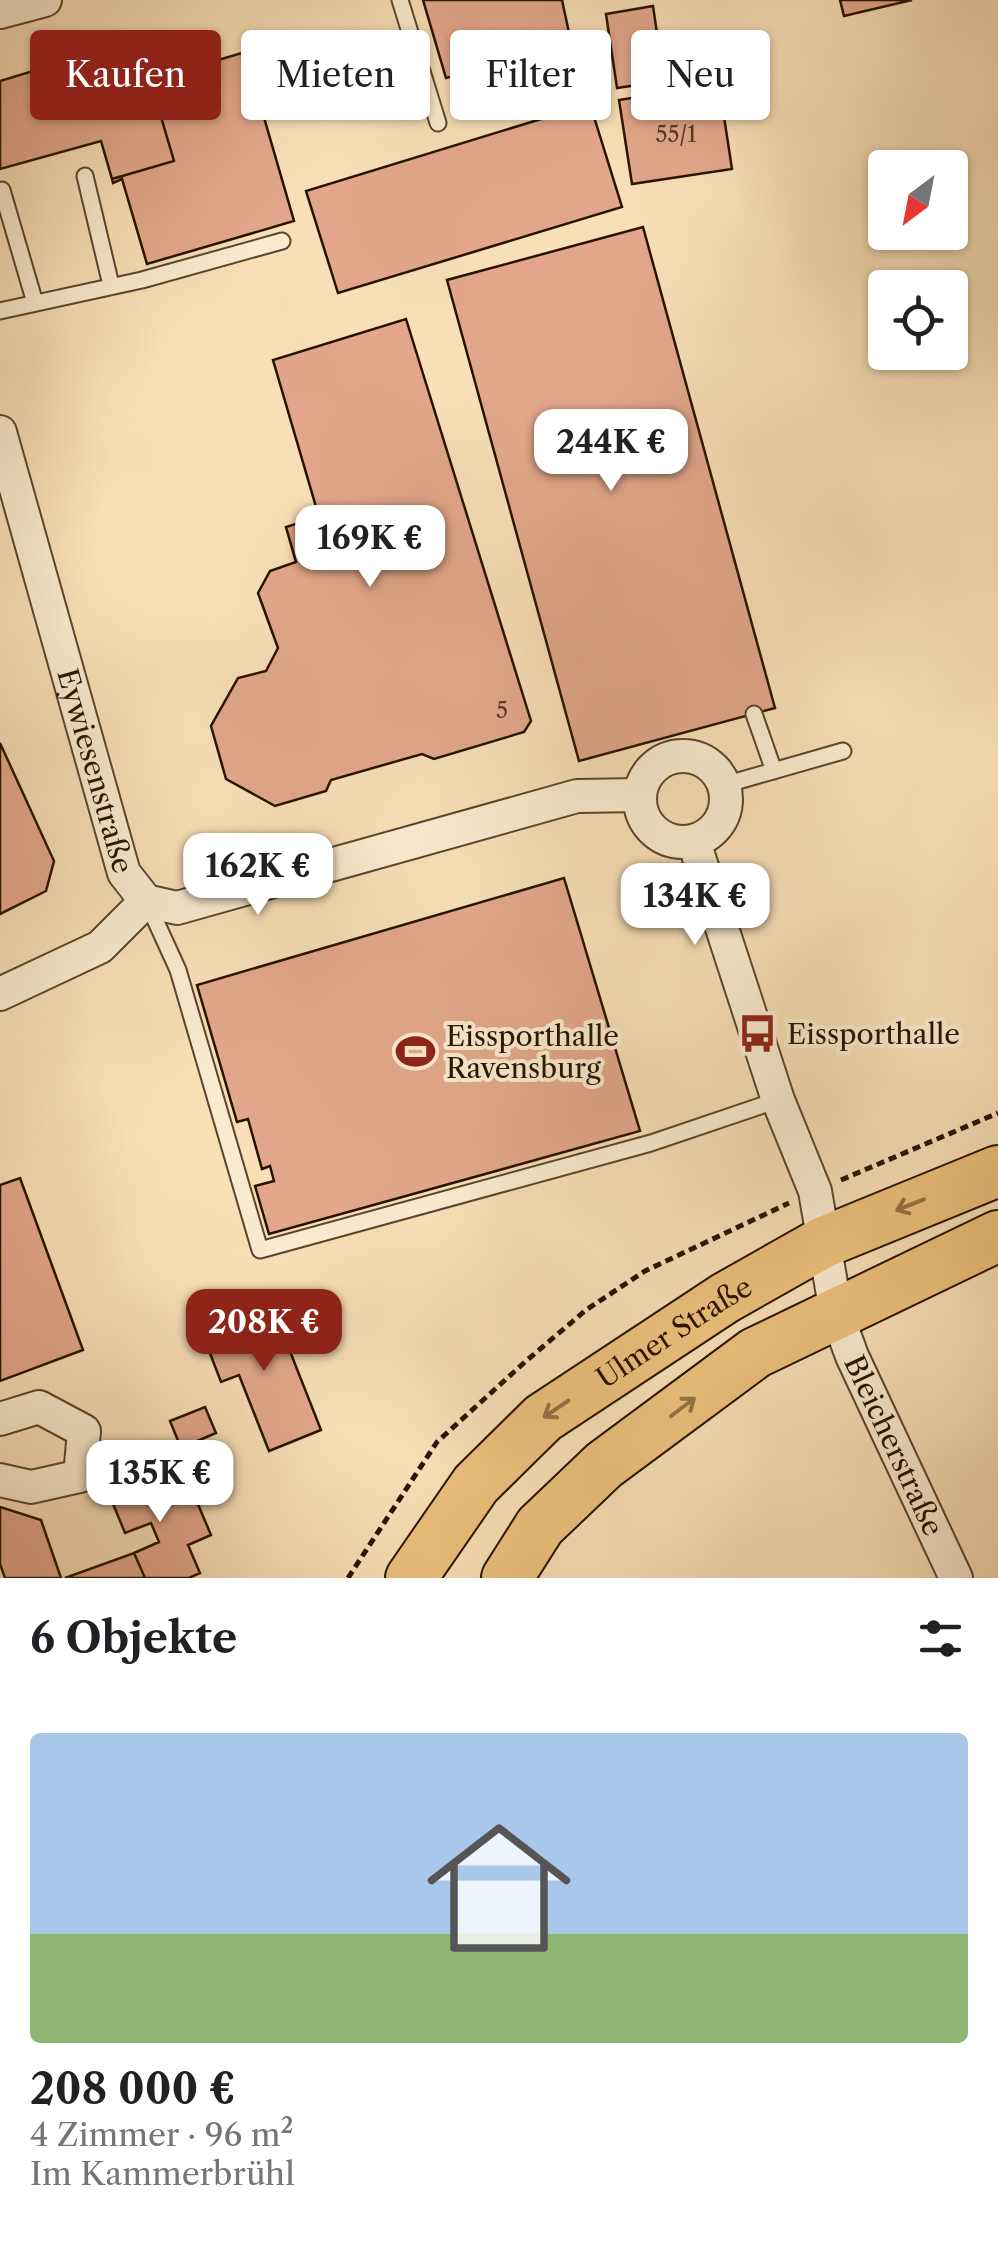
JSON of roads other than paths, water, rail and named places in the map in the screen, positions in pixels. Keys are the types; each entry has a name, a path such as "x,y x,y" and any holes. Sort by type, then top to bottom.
{"main road":[{"name":"Ulmer Straße","path":"411,1578 476,1484 543,1418 725,1298 824,1242 998,1171"},
{"path":"506,1578 540,1526 604,1465 755,1353 998,1236"}],"street":[{"path":"0,12 45,0"},
{"name":"Eywiesenstraße","path":"0,432 124,873 146,900 177,908 578,796 640,795"},
{"path":"685,756 709,765 724,785 724,814 718,826 694,842 680,842 655,832 646,822 640,795 644,782 660,763 685,756"},
{"path":"694,842 778,1100 815,1191 824,1242"},
{"path":"0,994 100,946 146,900"},
{"name":"Bleicherstraße","path":"824,1242 836,1312 852,1356 956,1578"},
{"path":"0,1419 39,1407 84,1431 80,1476 31,1487 0,1480"}],"lane":[{"path":"400,0 438,123"},
{"path":"85,176 111,285"},
{"path":"2,190 35,302"},
{"path":"0,311 282,241"},
{"path":"754,714 774,771"},
{"path":"724,785 843,751"},
{"path":"146,900 178,970 260,1250 651,1143 778,1100"}],"place":[{"name":"Eissporthalle","path":"757,1034"},
{"name":"Eissporthalle Ravensburg","path":"416,1052"}]}
